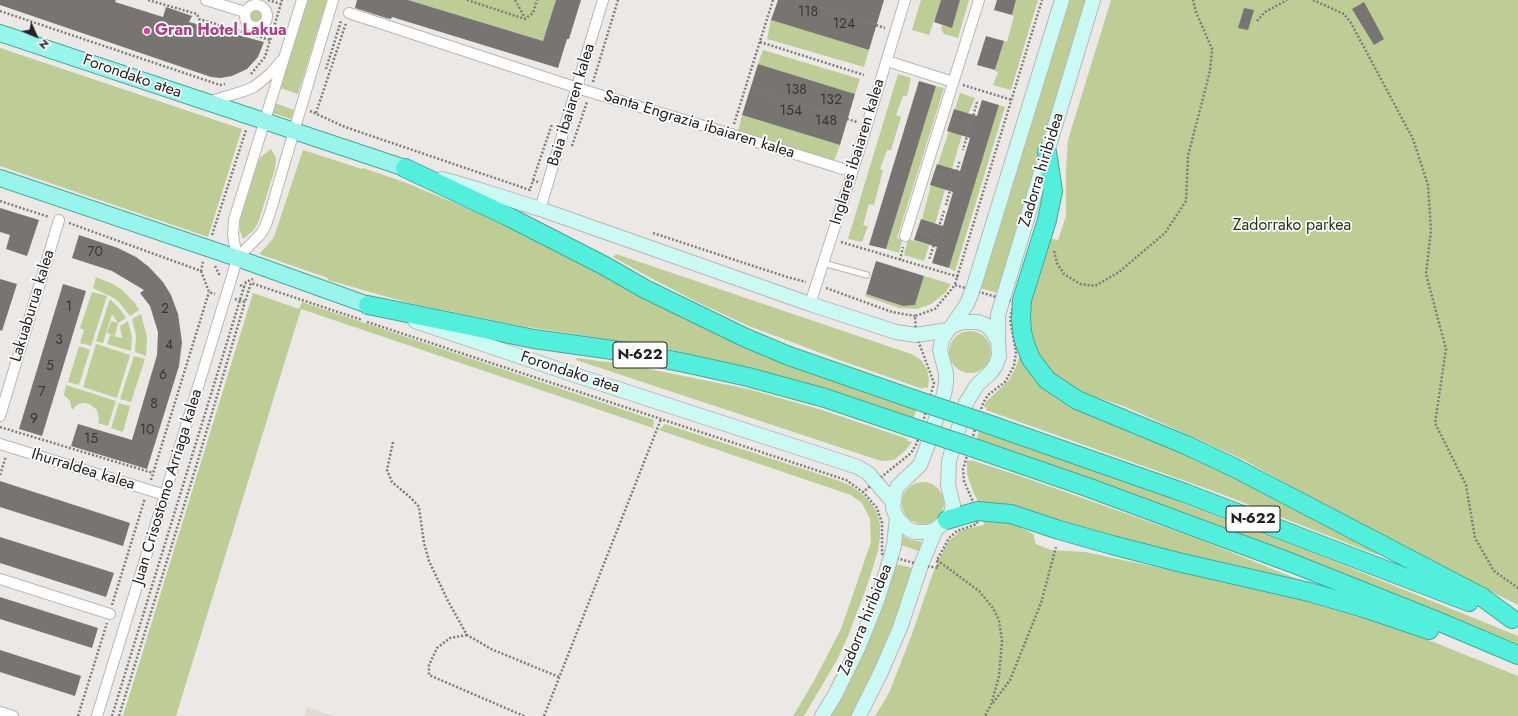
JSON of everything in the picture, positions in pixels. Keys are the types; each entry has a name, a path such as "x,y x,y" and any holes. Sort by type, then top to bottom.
{"highway":[{"path":"1047,152 1053,191 1047,220 1022,300 1021,318 1025,344 1034,364 1047,380 1077,400 1180,442 1235,468 1482,597 1515,620"},
{"name":"N-622","path":"405,168 509,217 605,266 645,289 746,338 789,356 985,422 1185,493 1515,620"},
{"name":"N-622","path":"368,306 534,339 634,353 686,363 775,384 908,426 1087,487 1250,547 1518,655"},
{"path":"942,525 977,511 1011,514 1112,545 1302,591 1364,608 1444,635 1476,637"}],"main road":[{"name":"Zadorra hiribidea","path":"893,502 898,486 920,465 928,446 946,383 946,373 940,350 942,340 967,304 973,289 1062,0"},
{"name":"Zadorra hiribidea","path":"859,716 880,674 900,628 921,565 942,525 951,513 953,505 948,485 948,472 951,453 966,403 971,393 991,372 1000,356 998,341 998,315 1093,0"},
{"name":"Forondako atea","path":"0,33 405,168 540,209 810,304 896,332 916,335 950,328 963,322 978,322 986,325 998,341"},
{"name":"Forondako atea","path":"0,178 237,258 368,306 858,467 868,473 893,502"},
{"path":"893,502 893,508 897,518 902,524 915,532 928,532 942,525"},
{"name":"Zadorra hiribidea","path":"822,716 835,695 860,646 877,602 893,551 897,518"}],"street":[{"path":"206,0 245,12"},
{"path":"237,258 233,225 257,119 284,58 302,0"},
{"path":"237,258 260,235 270,214 333,0"},
{"name":"Baia ibaiaren kalea","path":"540,209 604,0"},
{"name":"Inglares ibaiaren kalea","path":"810,304 906,0"},
{"path":"907,230 979,0"},
{"name":"Santa Engrazia ibaiaren kalea","path":"349,13 576,88 843,169"},
{"path":"206,102 244,91 254,86 271,73 284,58"},
{"path":"887,61 953,82"},
{"name":"Lakuaburua kalea","path":"0,416 59,220"},
{"name":"Juan Crisostomo Arriaga kalea","path":"97,716 237,258"},
{"name":"Ihurraldea kalea","path":"0,444 165,495"},
{"path":"0,580 110,614"},
{"path":"0,712 14,716"}],"lane":[{"path":"823,263 867,275"}],"path":[{"path":"148,0 197,14 199,19 270,40"},
{"path":"268,0 281,4"},
{"path":"254,86 248,77 265,57 282,0"},
{"path":"467,0 525,19"},
{"path":"515,0 525,19"},
{"path":"525,19 533,13 537,0"},
{"path":"731,134 773,0"},
{"path":"796,0 886,28"},
{"path":"955,284 959,277 1042,0"},
{"path":"1054,245 1057,263 1064,274 1080,284 1095,286 1119,272 1165,233 1186,201 1188,156 1210,71 1212,49 1196,12 1193,0"},
{"path":"1257,21 1265,12 1287,0"},
{"path":"1313,0 1344,14 1351,23 1414,139 1428,185 1431,230 1426,274 1446,349 1435,423 1466,485 1475,538 1494,571 1518,588"},
{"path":"0,12 220,85 232,84"},
{"path":"316,113 349,13"},
{"path":"760,42 864,75"},
{"path":"953,82 1012,100"},
{"path":"755,91 857,123"},
{"path":"942,117 971,124 977,102"},
{"path":"302,106 345,127 530,190 533,180 547,185"},
{"path":"942,117 969,129 963,150"},
{"path":"211,238 257,119"},
{"path":"925,172 954,179 960,160"},
{"path":"925,172 952,183 946,205"},
{"path":"0,201 59,220 201,271"},
{"path":"907,230 937,233 944,211"},
{"path":"907,230 936,238 929,260"},
{"path":"646,231 816,285 892,312 915,316"},
{"path":"841,242 959,277"},
{"path":"78,716 209,292 201,271 203,262"},
{"path":"118,716 195,470 251,283 846,480 862,492"},
{"path":"112,716 244,286"},
{"path":"209,292 245,302"},
{"path":"544,716 666,405"},
{"path":"0,427 153,473"},
{"path":"393,442 387,470 392,482 419,507 424,543 429,561 448,601 467,635 491,649 559,677"},
{"path":"985,716 991,705 1010,680 1041,603 1056,547"},
{"path":"937,560 979,591 993,608 999,620 1002,641 999,676 991,705"},
{"path":"467,635 450,638 437,648 429,665 429,675 524,716"}],"shaded area":[{"path":"307,707 334,716 304,716"}],"green space":[{"path":"307,0 327,0 298,94 280,88"},
{"path":"408,0 556,0 543,41"},
{"path":"921,0 941,0 929,35 912,30"},
{"path":"960,0 969,0 958,38 944,34 941,29 942,25 952,27"},
{"path":"1016,0 1038,0 1011,90 993,85 998,72 995,71 1004,41 1007,42 1014,16 1012,15"},
{"path":"1068,0 1088,0 998,293 980,288"},
{"name":"Zadorrako parkea","path":"1111,0 1518,0 1518,605 1390,541 1242,459 1126,407 1066,387 1052,376 1031,342 1027,315 1046,238 1058,240 1066,216 1066,169 1068,140"},
{"path":"256,8 262,10 264,16 262,22 256,24 250,22 248,16 250,10"},
{"path":"771,20 869,50 864,67 767,39"},
{"path":"0,48 242,129 208,237 0,166"},
{"path":"763,50 860,79 855,94 758,64"},
{"path":"898,74 911,78 907,96 903,96 896,115 901,117 891,150 887,150 880,169 883,170 874,205 869,204 863,225 868,226 862,242 848,239"},
{"path":"936,86 944,88 897,238 902,240 899,253 886,249"},
{"path":"960,93 975,98 968,114 955,109"},
{"path":"275,103 294,110 291,119 272,113"},
{"path":"999,105 1005,107 955,271 949,268"},
{"path":"742,115 840,145 834,161 738,132"},
{"path":"949,131 962,135 952,169 938,164"},
{"path":"271,149 276,158 275,169 258,223 253,231 243,239 240,231 240,219 256,165 261,157"},
{"path":"303,150 404,182 457,204 518,231 683,318 758,352 917,409 913,419 713,359 657,347 521,326 409,303 328,280 328,278 259,254 274,237"},
{"path":"931,185 945,190 935,224 922,219"},
{"path":"908,239 929,245 924,261 904,255"},
{"path":"616,254 914,355 922,361 927,370 929,379 928,388 924,387 923,389 842,361 749,326 699,303 647,276 613,257"},
{"path":"924,276 951,284 945,293 931,304 917,309 899,308 865,296 866,294 903,306 915,305"},
{"path":"96,277 113,284 122,290 134,302 139,310 130,316 119,302 93,288"},
{"path":"92,292 107,296 91,346 80,343 84,330 80,328"},
{"path":"253,293 299,309 302,302 654,420 653,428 301,309 176,716 123,716"},
{"path":"110,299 120,309 126,318 118,323 112,314 103,343 96,341"},
{"path":"141,314 147,337 146,356 135,352 136,336 132,319"},
{"path":"111,321 118,323 115,336 107,333"},
{"path":"128,321 132,337 131,351 107,344 110,335 122,338 120,326"},
{"path":"966,331 974,331 982,334 988,340 991,352 988,364 982,370 974,373 966,373 958,370 952,364 949,356 949,348 952,340 958,334"},
{"path":"96,344 130,355 117,398 83,387"},
{"path":"79,346 90,350 79,385 68,382"},
{"path":"1020,354 1022,354 1030,373 1040,385 1056,398 1070,406 1149,435 1191,453 1373,548 1378,555 1216,492 986,410 987,408 983,406 1009,380 1016,367"},
{"path":"134,356 145,359 131,402 120,399"},
{"path":"577,358 629,365 748,389 822,410 908,439 907,441 912,442 905,451 894,460 881,461 576,360"},
{"path":"66,385 116,401 108,426 98,423 99,418 97,410 90,404 78,404 72,410 70,401 64,395"},
{"path":"119,403 130,406 123,432 111,428"},
{"path":"665,424 837,480 851,486 861,493 871,503 877,513 880,524 880,537 878,551 868,583 849,634 837,660 804,716 793,716 814,681 841,629 871,542 870,519 862,503 851,495 659,430"},
{"path":"979,431 1143,488 1321,556 1518,636 1518,644 1320,564 1221,526 977,439"},
{"path":"967,460 1023,477 1198,539 1300,580 1296,584 979,503 967,474"},
{"path":"919,482 927,482 935,485 941,491 944,503 941,515 935,521 927,524 919,524 911,521 905,515 902,507 902,499 905,491 911,485"},
{"path":"983,518 1005,520 1033,534 1036,544 1051,550 1085,552 1265,590 1359,615 1406,631 1518,676 1518,716 875,716 889,693 912,634 933,573 944,549 950,540 959,532 984,525"},
{"path":"902,536 923,542 919,551 901,545"},
{"path":"895,564 913,568 897,618 876,671 852,716 829,716"}],"building":[{"name":"Gran Hotel Lakua","path":"0,0 116,0 115,2 163,17 166,7 192,16 189,22 264,42 258,57 247,69 232,76 221,78 211,77 0,5"},
{"path":"357,0 408,0 543,41 556,0 581,0 558,68 392,17 391,19 386,18 355,8"},
{"path":"778,0 884,0 869,50 771,20"},
{"path":"941,0 960,0 952,28 934,22"},
{"path":"997,0 1016,0 1012,15 994,10"},
{"path":"1364,2 1384,39 1374,45 1352,9"},
{"path":"1244,8 1254,10 1248,30 1238,28"},
{"path":"986,36 1004,41 995,70 977,65"},
{"path":"758,64 855,94 840,145 742,115"},
{"path":"919,81 936,86 886,249 869,245"},
{"path":"982,100 999,105 949,268 932,263 937,247 914,240 921,219 943,226 953,192 930,185 937,164 960,171 970,138 947,131 954,109 977,116"},
{"path":"0,208 39,220 27,256 6,249 10,235 0,232"},
{"path":"79,235 118,248 136,257 149,267 163,282 171,295 178,314 182,342 179,366 147,469 71,446 78,424 132,440 157,355 158,332 150,306 140,293 144,290 112,271 72,258"},
{"path":"876,261 924,276 915,305 903,306 866,294"},
{"path":"0,279 17,284 2,331 0,330"},
{"path":"63,284 86,291 42,436 19,429"},
{"path":"0,481 130,523 123,546 0,507"},
{"path":"0,537 114,573 106,597 0,563"},
{"path":"0,597 98,628 92,648 0,619"},
{"path":"0,650 81,676 75,696 0,672"}],"place":[{"name":"Gran Hotel Lakua","path":"147,31"}]}
